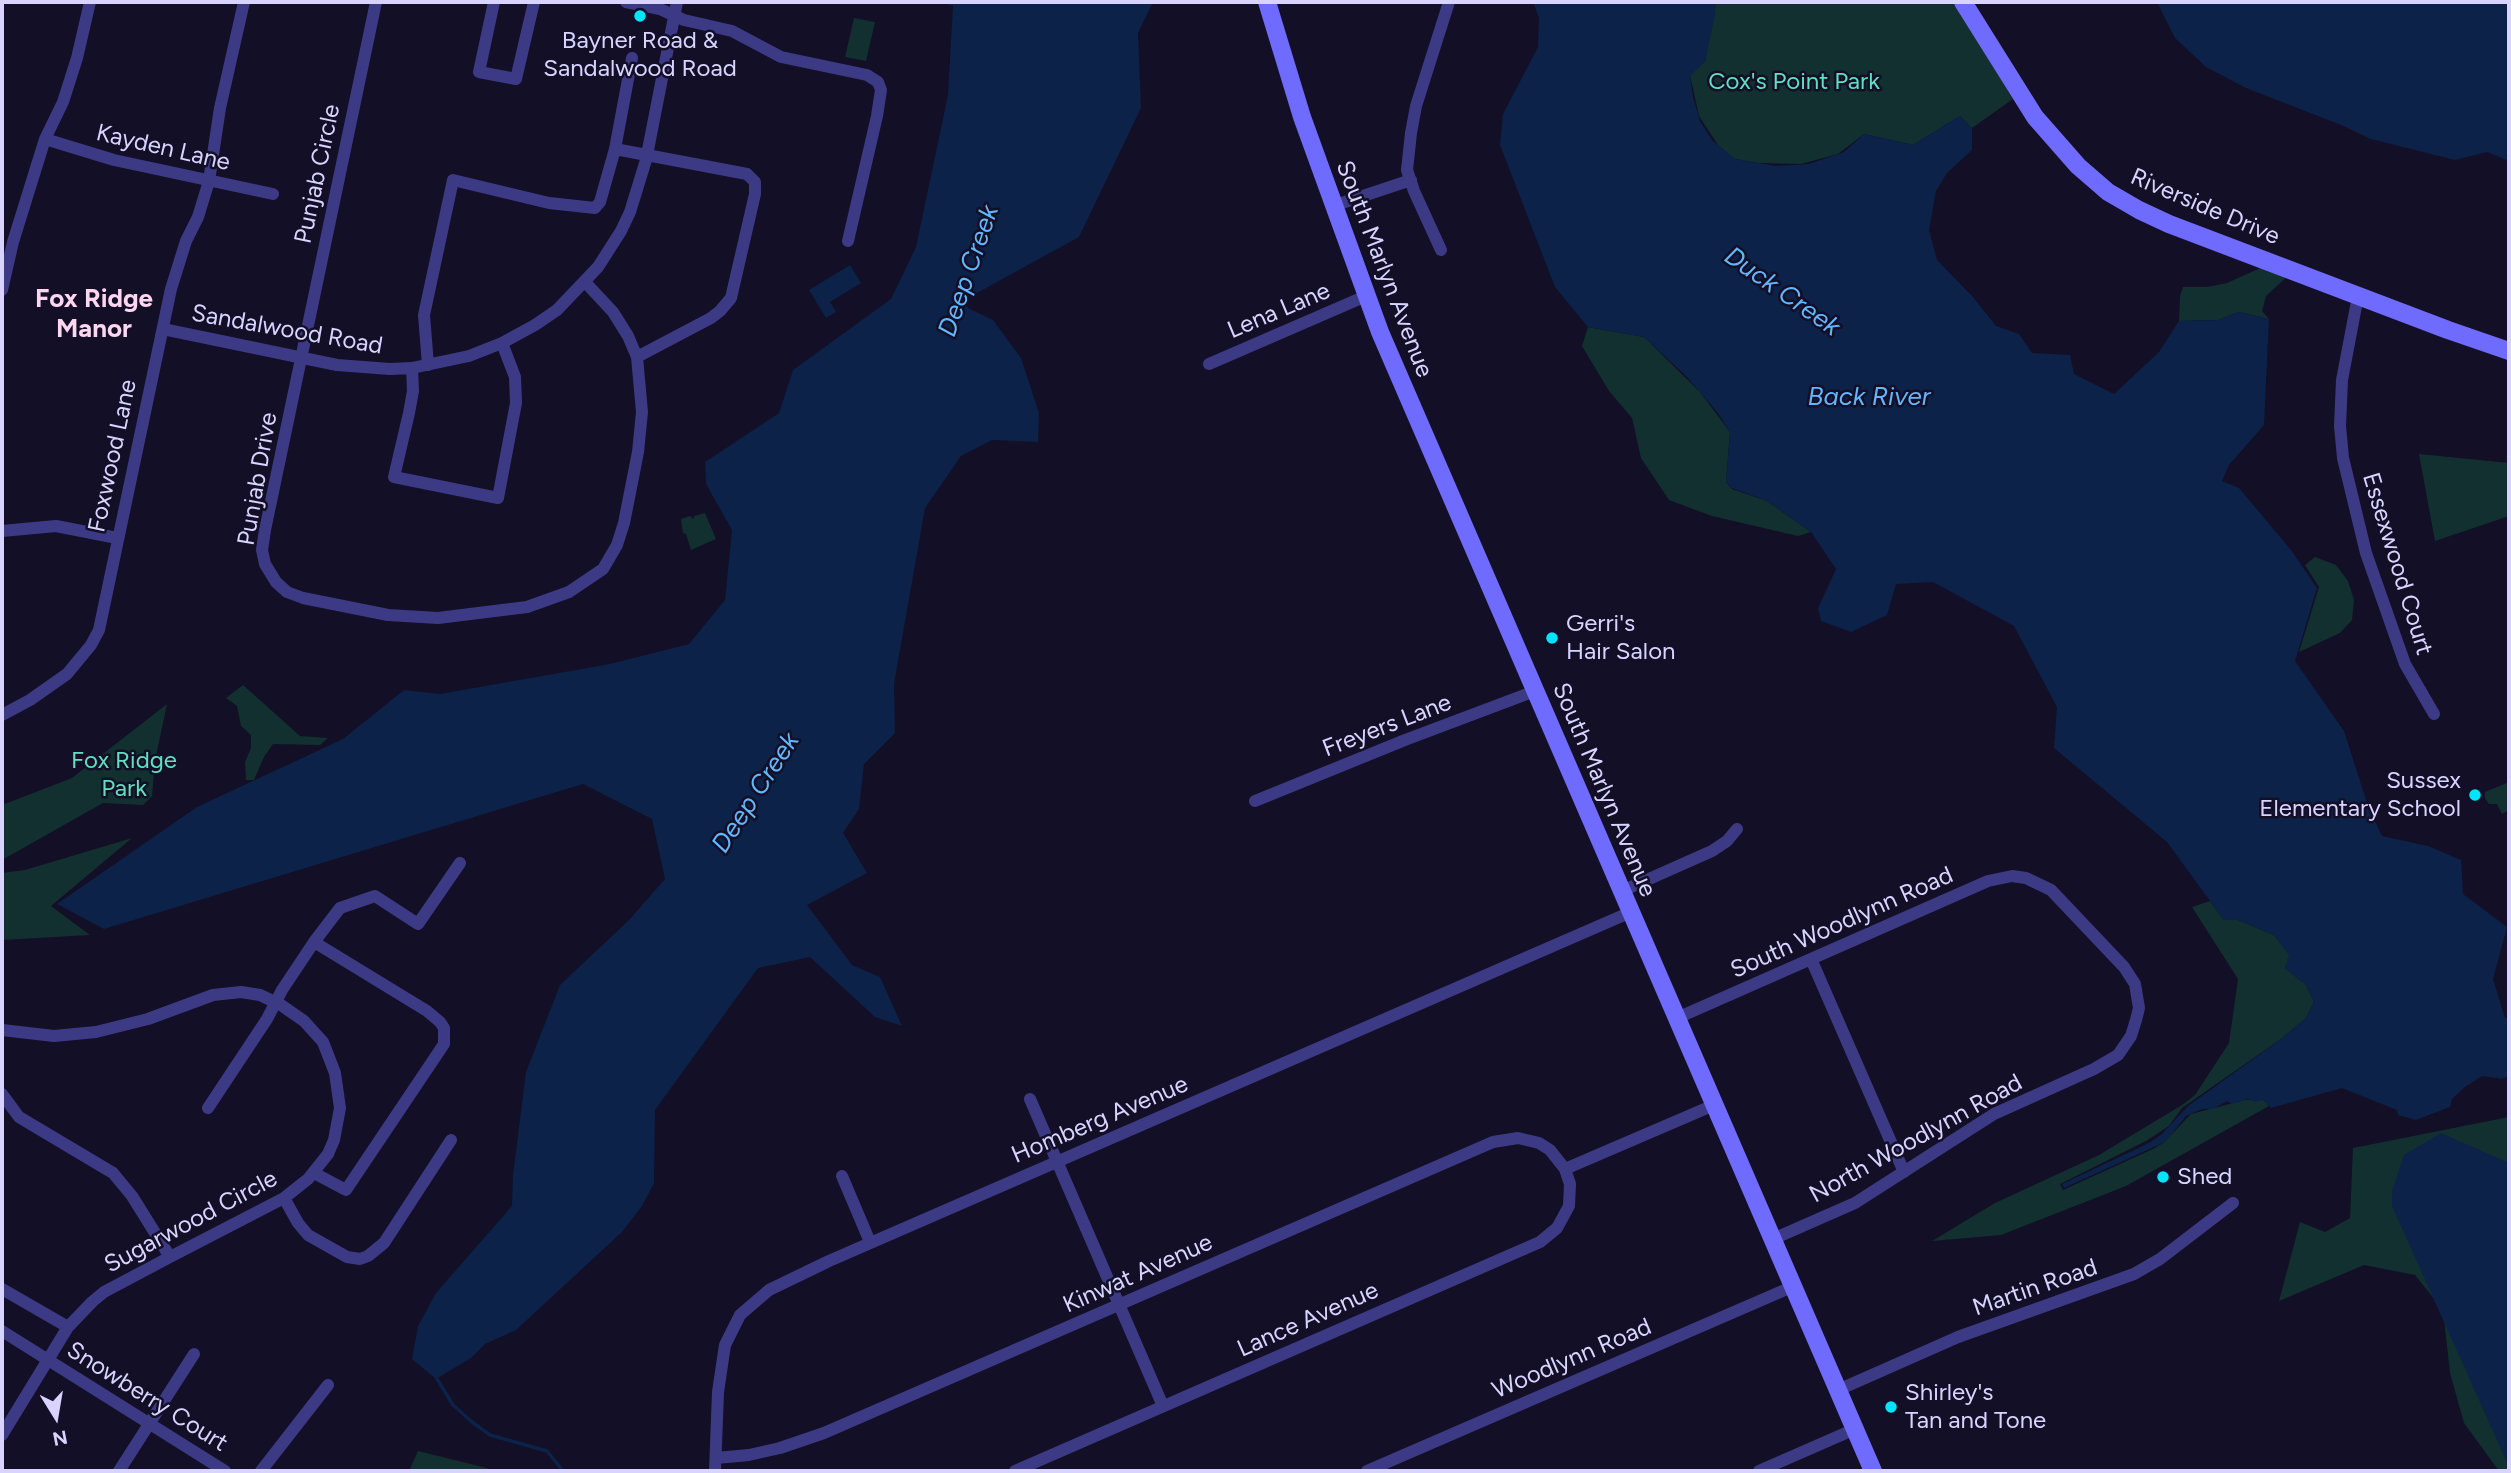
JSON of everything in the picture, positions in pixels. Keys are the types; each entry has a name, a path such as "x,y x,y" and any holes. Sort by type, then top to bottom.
{"street":[{"path":"2,290 13,242 44,139 63,102 90,2"},
{"name":"Foxwood Lane","path":"2,715 30,700 67,674 91,645 104,614 117,538 163,328 184,248 198,217 209,181 220,108 244,2"},
{"name":"Punjab Circle","path":"302,356 376,2"},
{"path":"494,2 479,72 516,79 534,2"},
{"path":"626,2 676,8 684,20 732,31 781,57 867,75 878,82 880,99 848,241"},
{"name":"South Marlyn Avenue","path":"1267,2 1333,206 1405,394 1873,1471"},
{"path":"1441,250 1410,180 1408,157 1416,106 1450,2"},
{"name":"Riverside Drive","path":"1963,2 2035,117 2078,166 2108,191 2169,224 2509,351"},
{"name":"Sandalwood Road","path":"163,328 357,368 412,368 469,356 502,343 535,325 557,310 585,282 621,231 640,181 647,153 676,8"},
{"path":"428,365 424,314 453,180 549,203 594,208 600,202 615,149 632,58"},
{"name":"Kayden Lane","path":"44,139 114,160 273,194"},
{"path":"615,149 747,174 755,182 755,194 731,298 720,312 711,318 637,357"},
{"path":"1333,206 1410,180"},
{"name":"Punjab Drive","path":"302,356 262,550 265,564 276,582 286,592 303,598 414,618 438,618 527,607 569,592 603,569 621,534 638,452 642,412 637,357 613,312 585,282"},
{"name":"Lena Lane","path":"1209,364 1366,296"},
{"name":"Essexwood Court","path":"2358,296 2342,380 2340,407 2343,458 2366,553 2405,664 2434,714"},
{"path":"412,368 411,402 394,477 498,498 516,402 514,377 502,343"},
{"path":"2,531 56,526 117,538"},
{"name":"Freyers Lane","path":"1255,801 1535,691"},
{"path":"1622,891 1712,851 1727,841 1737,829"},
{"path":"208,1108 314,942 340,908 375,896 418,924 460,863"},
{"name":"South Woodlynn Road","path":"1677,1018 1988,881 2012,876 2026,878 2051,890 2124,967 2135,984 2138,995 2136,1020"},
{"name":"Homberg Avenue","path":"715,1464 720,1368 725,1345 740,1315 769,1290 870,1242 1631,912"},
{"path":"314,942 427,1011 440,1022 445,1035 444,1044 346,1190 314,1173"},
{"path":"1811,959 1903,1172"},
{"name":"Sugarwood Circle","path":"2,1030 54,1036 106,1030 226,993 260,995 275,1002 313,1029 323,1042 335,1073 340,1108 338,1124 328,1154 314,1173 284,1198 170,1257 92,1302 68,1327 2,1435"},
{"name":"North Woodlynn Road","path":"1773,1239 1855,1203 1882,1188 1994,1114 2108,1062 2125,1046 2136,1020"},
{"path":"2,1094 19,1117 113,1173 137,1202 170,1257"},
{"path":"1030,1099 1163,1406"},
{"path":"1565,1169 1714,1105"},
{"name":"Kinwat Avenue","path":"715,1464 824,1433 1493,1142 1518,1138 1539,1143 1560,1160 1565,1169"},
{"path":"284,1198 308,1235 347,1256 360,1259 384,1243 451,1140"},
{"name":"Lance Avenue","path":"1014,1471 1540,1242 1557,1228 1569,1206 1570,1184 1565,1169"},
{"path":"842,1176 870,1242"},
{"name":"Martin Road","path":"1838,1390 1958,1337 2134,1274 2160,1259 2233,1203"},
{"name":"Woodlynn Road","path":"1367,1471 1794,1286"},
{"path":"2,1289 68,1327"},
{"name":"Snowberry Court","path":"2,1331 225,1471"},
{"path":"119,1471 194,1354"},
{"path":"261,1471 328,1385"},
{"path":"1759,1471 1855,1429"}],"green space":[{"name":"Cox's Point Park","path":"1715,2 1954,2 2013,99 1972,128 1960,116 1913,145 1864,134 1838,154 1801,164 1758,163 1735,159 1718,145 1699,116 1690,75 1705,61"},
{"path":"854,18 875,22 866,61 845,57"},
{"path":"2267,265 2290,274 2266,296 2262,311 2269,319 2239,312 2218,320 2179,321 2183,287 2207,287 2227,283"},
{"path":"1588,327 1644,337 1700,392 1730,432 1726,482 1732,489 1767,501 1811,532 1798,536 1712,516 1669,500 1641,458 1632,418 1609,391 1582,346"},
{"path":"2419,454 2509,463 2509,516 2435,541"},
{"path":"705,513 716,539 691,550 686,534 683,533 681,519 690,516 694,519 694,516"},
{"path":"2315,557 2336,565 2348,581 2354,600 2352,620 2340,633 2299,652 2319,587 2305,565"},
{"path":"243,685 300,736 328,738 320,745 273,744 254,780 246,780 245,762 251,748 251,735 241,726 237,706 226,698"},
{"name":"Fox Ridge Park","path":"167,704 155,761 152,796 143,805 103,803 2,860 2,805 72,778"},
{"path":"2509,782 2509,810 2502,814 2497,804 2489,804 2485,792"},
{"path":"132,838 51,906 90,935 2,940 2,873 25,870"},
{"path":"2210,901 2224,920 2238,920 2274,935 2290,955 2285,968 2306,985 2314,1002 2306,1018 2281,1039 2182,1108 2169,1126 2146,1141 2060,1184 2063,1190 2153,1149 2163,1143 2191,1114 2245,1100 2263,1100 2269,1106 2126,1186 2001,1235 1932,1241 1995,1203 2099,1155 2195,1095 2229,1043 2238,979 2192,907"},
{"path":"2509,1117 2509,1471 2499,1471 2464,1423 2450,1373 2443,1310 2415,1275 2364,1265 2279,1301 2300,1222 2325,1232 2350,1218 2353,1148"},
{"path":"418,1451 483,1467 496,1471 409,1471"}],"water":[{"path":"939,2 1153,2 1138,33 1141,108 1079,237 966,299 968,308 993,320 1021,358 1039,413 1038,442 992,440 961,456 925,508 894,684 895,733 864,764 859,809 843,833 867,873 807,905 852,965 880,977 902,1026 875,1017 810,957 758,968 655,1110 654,1183 642,1206 622,1232 516,1330 485,1344 471,1358 436,1379 412,1359 418,1326 436,1293 512,1206 513,1175 526,1072 560,985 629,920 665,879 652,819 583,784 104,929 57,904 197,807 343,739 404,690 440,694 610,664 689,644 725,600 732,530 706,484 705,462 779,413 793,370 891,299 916,247 948,95 953,6"},
{"name":"Back River","path":"1533,2 1716,2 1705,61 1690,76 1700,121 1712,140 1735,159 1776,166 1809,164 1844,152 1864,134 1913,145 1960,116 1972,128 1972,150 1947,173 1936,191 1929,230 1937,260 1973,297 1996,326 2019,334 2032,353 2070,355 2074,374 2114,394 2159,352 2179,321 2218,320 2239,312 2269,319 2264,425 2229,465 2222,481 2239,488 2291,550 2317,588 2295,661 2344,731 2368,806 2382,836 2428,846 2461,860 2463,894 2507,927 2493,979 2505,1018 2509,1018 2509,1076 2502,1079 2482,1076 2452,1099 2450,1107 2416,1120 2398,1115 2397,1110 2342,1088 2271,1108 2263,1100 2255,1102 2248,1099 2232,1104 2227,1101 2213,1109 2202,1109 2186,1116 2165,1142 2064,1188 2062,1184 2149,1143 2162,1134 2188,1106 2306,1018 2314,1002 2306,985 2285,968 2289,955 2274,935 2238,920 2224,920 2167,842 2054,748 2057,707 2014,626 1933,582 1896,584 1887,615 1851,632 1821,621 1818,608 1836,569 1811,532 1767,501 1732,488 1726,482 1730,432 1718,413 1686,376 1644,337 1588,327 1555,287 1500,145 1503,114 1538,47 1539,18"},
{"path":"2157,2 2509,2 2509,161 2487,152 2455,160 2371,139 2246,88 2206,67 2175,38"},
{"path":"850,265 861,283 830,302 836,312 826,318 809,290"},
{"path":"2441,1133 2509,1163 2509,1467 2392,1206 2392,1191 2404,1155"}],"waterway":[{"name":"Deep Creek","path":"436,1377 453,1405 472,1422 490,1435 547,1451 563,1471"}],"place":[{"name":"Bayner Road & Sandalwood Road","path":"640,16"},
{"name":"Gerri's Hair Salon","path":"1552,638"},
{"name":"Sussex Elementary School","path":"2475,795"},
{"name":"Shed","path":"2163,1177"},
{"name":"Shirley's Tan and Tone","path":"1891,1407"}],"district":[{"name":"Fox Ridge Manor","path":"94,314"}],"water label":[{"name":"Duck Creek","path":"1782,292"}]}
